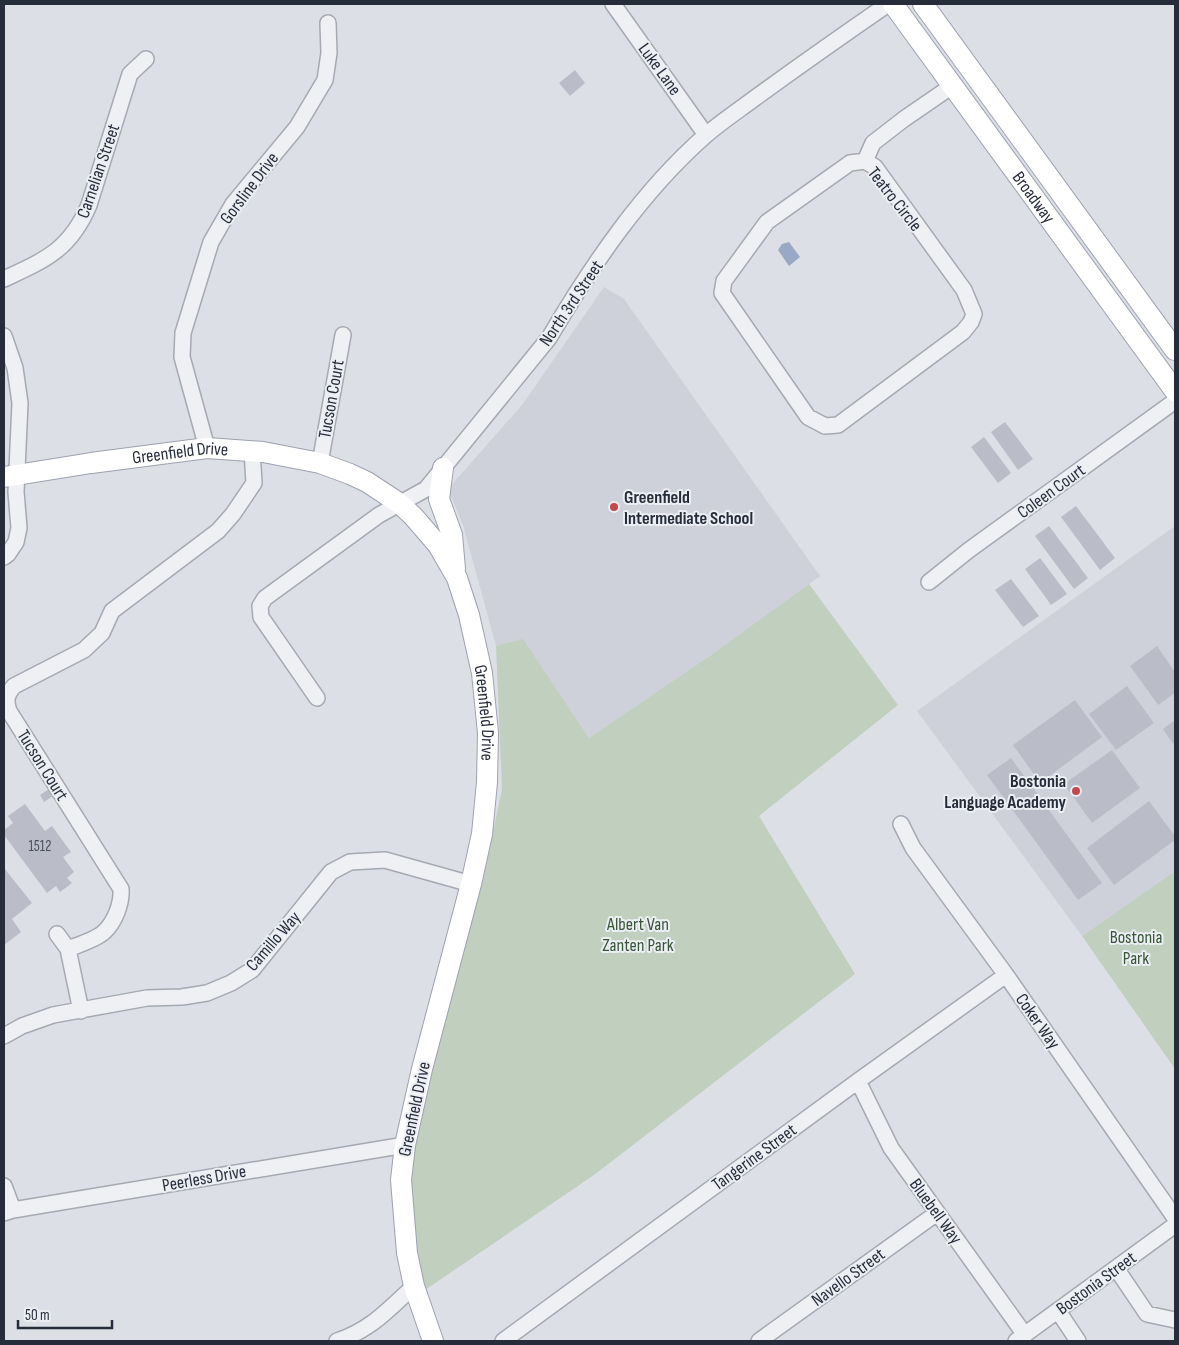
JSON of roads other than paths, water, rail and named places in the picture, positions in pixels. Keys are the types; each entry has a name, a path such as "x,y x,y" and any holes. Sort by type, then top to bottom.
{"main road":[{"name":"Broadway","path":"893,4 1175,390"},
{"name":"Broadway","path":"923,4 1175,350"},
{"name":"Greenfield Drive","path":"11,476 207,448 252,451 320,464 367,482 399,503 438,545 457,578 469,615 482,673 488,733 487,782 482,834 471,884 422,1069 405,1145 401,1180 407,1253 414,1286 434,1341"},
{"path":"443,468 439,499 452,535 457,578"}],"street":[{"name":"Luke Lane","path":"613,4 706,135"},
{"name":"North 3rd Street","path":"317,698 262,617 260,606 265,598 399,503 426,489 549,338 593,270 651,190 706,135 796,68 888,4"},
{"name":"Gorsline Drive","path":"207,448 182,357 183,333 211,242 233,204 297,127 325,80 329,53 328,23"},
{"name":"Carnelian Street","path":"4,279 55,253 80,225 89,205 130,74 146,60"},
{"path":"865,161 873,142 952,86"},
{"name":"Teatro Circle","path":"865,161 875,167 964,290 974,314 972,322 956,338 838,425 826,426 808,417 722,293 724,281 768,222 850,163 865,161"},
{"name":"Tucson Court","path":"320,464 343,335"},
{"path":"4,336 15,368 20,404 11,476 16,492 19,528 16,542 4,557"},
{"name":"Coleen Court","path":"929,582 969,550 1175,401"},
{"name":"Tucson Court","path":"68,949 104,933 117,912 122,898 121,889 9,711 6,703 8,693 14,686 84,650 102,633 112,611 218,531 233,514 254,483 252,451"},
{"name":"Coker Way","path":"902,824 913,848 1006,975 1175,1218"},
{"name":"Camillo Way","path":"4,1036 22,1026 53,1016 147,998 182,998 207,993 231,984 252,970 331,872 350,862 385,860 471,884"},
{"path":"57,934 68,949 81,1011"},
{"name":"Tangerine Street","path":"503,1341 1006,975"},
{"name":"Bluebell Way","path":"858,1081 891,1148 937,1213 1020,1338"},
{"name":"Peerless Drive","path":"8,1211 405,1145"},
{"path":"4,1186 8,1211"},
{"name":"Navello Street","path":"759,1341 937,1213"},
{"name":"Bostonia Street","path":"1020,1338 1175,1225"},
{"path":"1116,1268 1147,1314 1175,1320"},
{"path":"337,1341 356,1334 374,1324 414,1286"},
{"path":"1058,1311 1078,1341"}],"water":[{"path":"789,242 800,257 789,266 778,250 782,244"}],"place":[{"name":"Greenfield Intermediate School","path":"614,507"},
{"name":"Bostonia Language Academy","path":"1076,791"}],"park label":[{"name":"Albert Van Zanten Park","path":"638,934"},
{"name":"Bostonia Park","path":"1136,948"}]}
